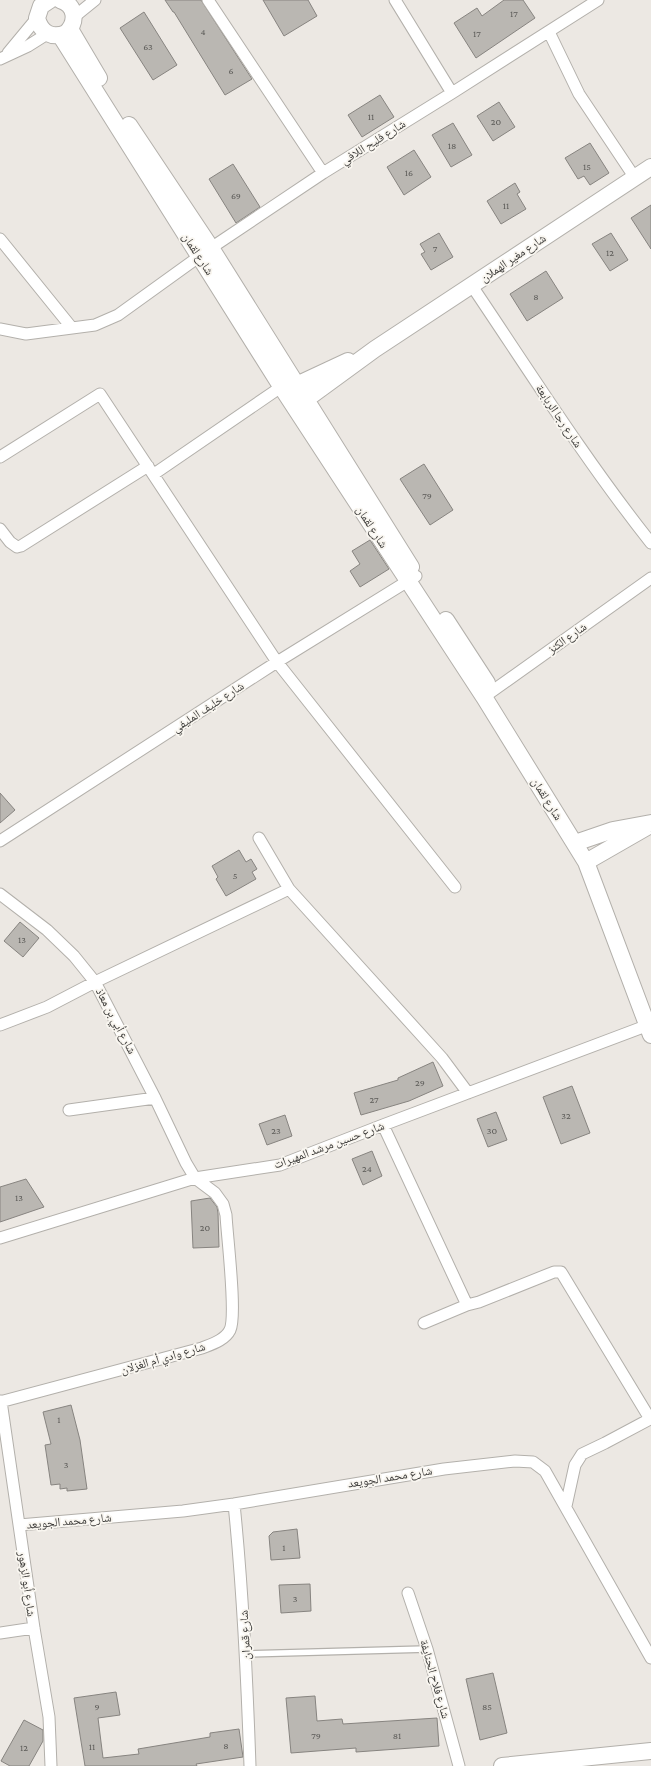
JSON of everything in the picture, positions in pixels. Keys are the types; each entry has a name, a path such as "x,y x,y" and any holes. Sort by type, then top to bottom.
{"street":[{"path":"4,56 36,10 41,6 61,0 73,10 63,29"},
{"path":"4,56 63,29 95,0"},
{"path":"208,0 323,172"},
{"path":"395,0 452,93"},
{"name":"شارع فليح اللافي","path":"0,329 26,334 95,325 118,315 205,252 323,172 452,93 598,0"},
{"path":"36,10 39,25 63,29"},
{"name":"شارع لقمان","path":"63,29 107,92 287,388 300,404 412,579 488,694 590,860 651,1003"},
{"path":"548,32 579,94 635,178"},
{"name":"شارع مغير الهملان","path":"300,404 375,349 651,168"},
{"path":"0,239 72,328"},
{"name":"شارع رجا الربابعة","path":"472,286 572,436 651,543"},
{"name":"شارع مغير الهملان","path":"287,388 375,349"},
{"path":"0,528 12,544 17,547 21,546 287,388"},
{"path":"0,457 100,394 277,662 455,887"},
{"name":"شارع الكنز","path":"488,694 651,578"},
{"name":"شارع خليف المليفي","path":"0,841 277,662 412,579"},
{"path":"579,842 612,830 651,824"},
{"path":"590,860 651,824"},
{"path":"259,838 289,889 442,1058 468,1093"},
{"name":"شارع لقمان","path":"590,860 650,1028"},
{"path":"0,1025 47,1007 95,982 289,889"},
{"name":"شارع أبي بن معاذ","path":"0,894 47,930 74,956 95,982 156,1098 186,1163 195,1178"},
{"name":"شارع حسين مرشد المهيرات","path":"0,1238 195,1178 280,1166 382,1125 650,1028"},
{"path":"69,1110 156,1098"},
{"path":"382,1125 468,1305"},
{"name":"شارع وادي أم الغزلان","path":"0,1401 202,1348 219,1341 230,1330 232,1312 226,1215 223,1204 215,1193 195,1178"},
{"path":"424,1323 554,1272 561,1272 650,1419 582,1454 575,1465 566,1506"},
{"name":"شارع أبو الزهور","path":"0,1401 49,1718 51,1766"},
{"name":"شارع محمد الجويعد","path":"19,1525 183,1511 234,1504 422,1472 515,1460 533,1462 545,1471 651,1658"},
{"name":"شارع قمران","path":"234,1504 247,1654 250,1766"},
{"name":"شارع فلاح الحنايفة","path":"408,1593 427,1649 459,1766"},
{"path":"0,1633 34,1628"},
{"path":"502,1766 651,1751"}],"lane":[{"path":"247,1654 427,1649"}],"building":[{"path":"165,0 201,0 252,79 225,95 174,12"},
{"path":"263,0 308,0 317,16 284,36"},
{"path":"504,0 523,0 535,18 476,58 454,23 477,8 482,16"},
{"path":"144,12 177,65 153,80 120,28"},
{"path":"380,95 394,117 362,137 348,115"},
{"path":"499,102 515,127 493,141 477,116"},
{"path":"453,123 472,155 451,167 432,135"},
{"path":"590,143 609,173 590,185 584,176 578,179 565,158"},
{"path":"414,150 431,177 404,195 387,167"},
{"path":"233,164 260,207 236,223 209,179"},
{"path":"515,183 520,192 517,194 526,209 501,224 487,201"},
{"path":"651,205 651,249 631,218"},
{"path":"439,233 453,257 431,270 421,254 425,252 420,244"},
{"path":"611,233 628,260 610,271 592,244"},
{"path":"546,271 563,298 527,321 510,294"},
{"path":"424,464 453,510 430,525 400,479"},
{"path":"370,540 389,569 360,587 350,571 360,564 352,551"},
{"path":"0,793 15,810 0,823"},
{"path":"239,850 246,862 251,859 257,869 252,872 256,879 226,896 216,879 218,877 212,866"},
{"path":"20,922 39,938 23,957 4,941"},
{"path":"433,1062 443,1086 409,1101 361,1115 354,1093 398,1080 398,1078"},
{"path":"572,1086 590,1133 561,1144 543,1097"},
{"path":"496,1112 507,1140 488,1147 477,1119"},
{"path":"285,1115 292,1136 267,1145 259,1124"},
{"path":"372,1151 382,1176 363,1185 352,1159"},
{"path":"26,1179 44,1207 0,1222 0,1187"},
{"path":"210,1198 217,1207 219,1247 193,1248 191,1201"},
{"path":"71,1405 80,1440 87,1489 67,1491 67,1488 60,1489 60,1484 51,1485 45,1445 51,1444 43,1412"},
{"path":"297,1529 300,1558 271,1560 269,1536 273,1532"},
{"path":"310,1584 311,1611 281,1613 279,1585"},
{"path":"493,1673 507,1733 480,1740 466,1679"},
{"path":"116,1692 120,1715 98,1718 103,1758 139,1754 138,1749 210,1737 210,1733 239,1729 243,1757 196,1764 197,1766 85,1766 74,1698"},
{"path":"315,1696 317,1721 342,1719 343,1724 437,1718 439,1746 356,1752 356,1748 291,1753 286,1698"},
{"path":"24,1720 43,1730 43,1741 29,1766 10,1766 1,1761"}]}
